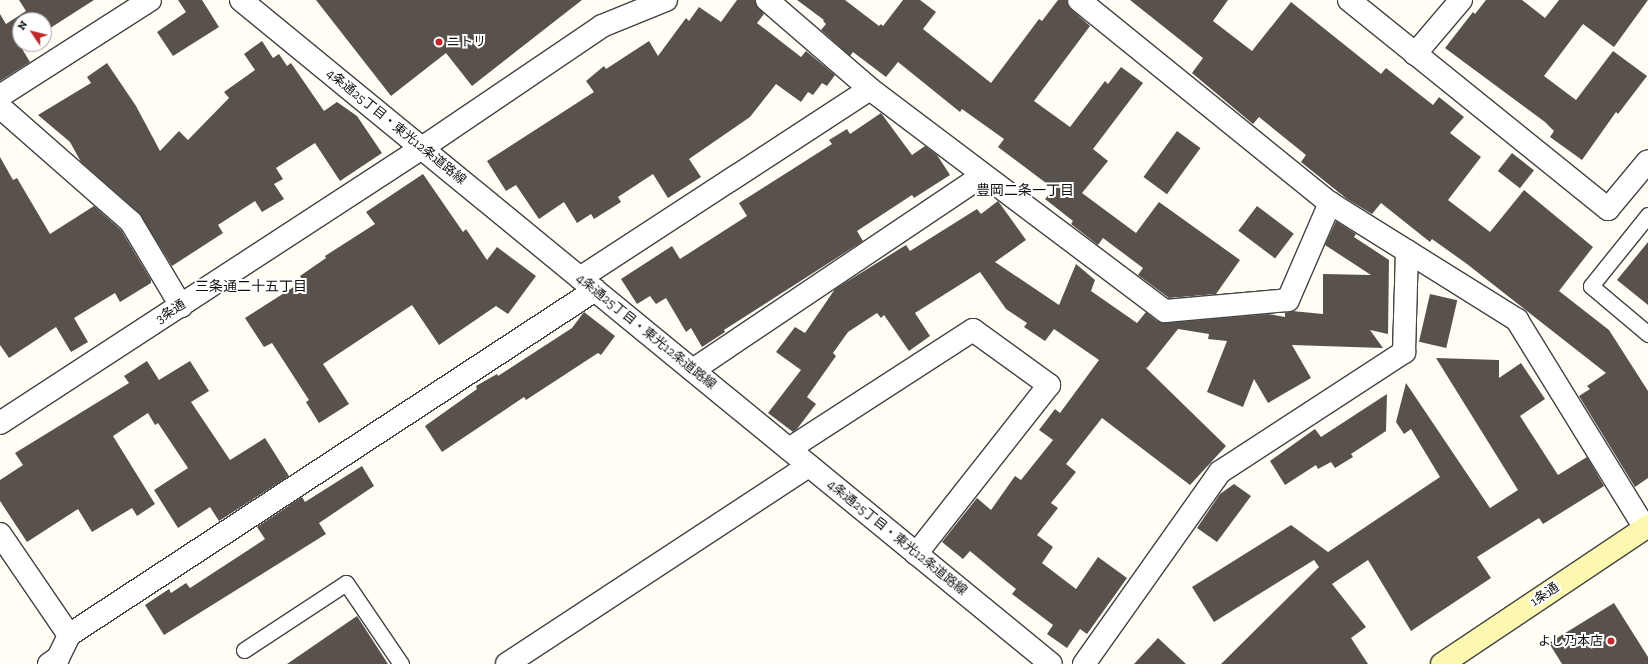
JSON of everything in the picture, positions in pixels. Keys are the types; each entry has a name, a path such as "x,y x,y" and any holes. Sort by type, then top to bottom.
{"main road":[{"name":"1条通","path":"1442,664 1647,527"}],"street":[{"path":"0,96 150,0"},
{"name":"4条通25丁目・東光12条道路線","path":"241,0 1051,664"},
{"name":"3条通","path":"0,423 422,148 602,26 666,0"},
{"path":"767,0 870,89 1165,311 1288,300 1330,203"},
{"path":"1079,0 1330,203 1517,320 1647,527"},
{"path":"1349,0 1608,209 1648,161"},
{"path":"1415,54 1461,0"},
{"path":"50,664 58,658 69,635 587,284 870,89"},
{"path":"0,107 131,222 181,306"},
{"path":"692,370 983,175"},
{"path":"1084,664 1220,472 1404,352 1407,251"},
{"path":"789,449 973,330 1049,385 916,554"},
{"path":"507,664 809,466"},
{"path":"0,534 69,635"}],"lane":[{"path":"1648,216 1591,286 1648,334"},
{"path":"244,650 346,583 401,664"}],"building":[{"path":"19,0 94,0 52,27 52,12 24,12 26,11"},
{"path":"178,0 202,0 219,27 173,56 157,32 186,12"},
{"name":"ニトリ","path":"316,0 582,0 472,86 446,53 391,96"},
{"path":"737,0 755,0 764,14 757,23 801,57 806,51 835,75 827,86 822,83 813,95 808,92 801,102 776,84 750,117 689,159 701,177 668,198 653,174 618,197 621,202 594,219 591,214 577,223 564,202 539,219 516,185 506,191 487,161 594,92 586,81 604,66 606,69 649,41 658,56 686,18 689,21 699,7 721,22"},
{"path":"797,0 845,0 879,26 881,24 883,26 903,0 920,0 936,12 923,29 991,83 1039,19 1042,21 1058,0 1067,0 1071,9 1090,26 1034,101 1070,127 1105,81 1108,84 1121,67 1143,83 1093,149 1108,161 1082,193 1136,233 1159,202 1240,260 1216,294 1169,298 1138,275 1143,268 1103,238 1098,245 1071,224 1073,221 1045,199 1054,189 998,147 1004,139 962,109 960,112 898,62 886,77 853,52 850,56 821,30 826,24 823,21 824,20"},
{"path":"1130,0 1228,0 1213,21 1252,51 1291,2 1381,74 1386,68 1433,105 1439,97 1464,117 1450,133 1481,157 1448,200 1490,232 1524,190 1593,247 1559,291 1609,330 1648,391 1648,478 1635,487 1579,396 1590,389 1587,386 1606,373 1467,264 1432,239 1430,242 1381,203 1372,214 1347,199 1301,162 1306,155 1259,117 1253,124 1192,73 1203,58"},
{"path":"1486,0 1522,0 1545,18 1559,0 1648,0 1614,47 1583,24 1544,76 1576,100 1613,51 1647,76 1618,114 1616,112 1582,160 1550,137 1554,131 1545,122 1445,48 1473,12 1475,14"},
{"path":"0,14 6,24 12,20 12,52 24,52 30,62 0,81"},
{"path":"262,41 273,58 279,54 287,66 291,63 324,111 337,102 357,116 382,153 340,181 315,143 276,168 283,179 274,184 284,199 262,212 255,201 218,225 223,233 172,266 139,213 81,162 70,142 38,115 91,83 87,77 107,63 136,106 160,151 179,131 188,140 229,98 224,92 255,70 244,54"},
{"path":"881,113 912,155 925,146 937,155 950,175 914,198 912,195 857,231 863,241 724,330 725,332 702,347 691,328 686,332 666,298 656,304 650,296 637,304 621,279 672,246 680,259 747,216 739,203 832,144 829,140 847,129 850,134"},
{"path":"1177,131 1200,148 1167,194 1143,177"},
{"path":"1512,153 1534,170 1520,188 1498,171"},
{"path":"0,157 13,180 17,178 50,234 94,206 121,230 151,280 151,283 120,302 115,293 74,318 88,342 71,352 56,327 9,358 0,345"},
{"path":"423,174 463,232 466,229 487,260 497,247 536,276 508,314 496,306 439,345 412,305 323,364 349,404 319,423 306,402 309,400 272,343 264,347 245,318 303,281 300,276 326,258 325,256 375,224 366,212"},
{"path":"998,201 1026,240 995,262 1059,305 1076,264 1095,280 1091,291 1137,323 1146,312 1157,321 1166,323 1268,314 1285,317 1285,313 1292,311 1323,314 1323,274 1371,275 1325,245 1336,221 1356,234 1354,237 1389,260 1388,334 1370,330 1383,348 1292,345 1311,378 1268,403 1254,379 1243,407 1207,392 1227,341 1208,339 1209,334 1178,329 1147,368 1145,367 1226,446 1190,485 1102,418 1066,464 1076,472 1051,503 1058,508 1037,535 1053,547 1042,563 1076,589 1098,557 1127,578 1087,634 1080,629 1067,648 1047,634 1053,625 1012,594 1016,589 970,551 963,559 942,542 977,498 991,510 1015,476 1021,480 1053,440 1039,430 1055,409 1060,413 1099,360 1054,329 1045,341 1024,327 1027,323 1006,309 980,272 915,313 930,336 909,351 884,315 881,318 877,313 848,332 833,353 836,356 807,397 816,404 793,432 768,413 801,370 776,352 795,327 805,333 835,289 906,245 910,251 977,209 981,214"},
{"path":"1257,206 1294,234 1275,258 1238,231"},
{"path":"1648,242 1648,305 1617,280"},
{"path":"1430,294 1457,300 1446,348 1419,342"},
{"path":"584,312 615,336 601,355 598,353 526,400 524,397 442,452 425,426 477,389 476,386 497,374 498,376 572,328"},
{"path":"1436,358 1499,360 1499,378 1521,363 1545,399 1520,416 1558,475 1587,457 1604,486 1543,524 1539,518 1477,557 1491,578 1411,631 1368,560 1332,584 1366,627 1351,638 1368,664 1221,664 1319,567 1314,560 1214,622 1192,587 1291,525 1328,552 1440,477 1411,429 1404,434 1396,422 1406,383 1490,508 1518,490"},
{"path":"147,361 159,380 190,361 209,391 191,402 230,460 265,438 289,476 219,521 210,507 178,528 154,490 188,468 158,423 155,425 148,413 113,436 155,504 137,516 132,508 92,532 78,509 27,542 0,501 0,480 23,465 15,453 129,383 124,376"},
{"path":"1387,394 1386,431 1351,454 1353,457 1335,468 1331,462 1318,469 1316,465 1285,485 1270,461 1315,429 1321,437"},
{"path":"362,466 374,486 319,523 326,534 164,635 145,605 169,589 171,593 186,583 190,588 265,539 257,527 302,497 305,502"},
{"path":"1234,484 1251,496 1217,542 1197,528 1220,494"},
{"path":"1614,603 1648,657 1648,664 1562,664 1549,643"},
{"path":"357,616 388,664 287,664"},
{"path":"1158,638 1186,664 1134,664"}],"place":[{"name":"ニトリ","path":"439,42"},
{"name":"よし乃本店","path":"1611,641"}],"district":[{"name":"豊岡二条一丁目","path":"1025,191"},
{"name":"三条通二十五丁目","path":"251,287"}]}
